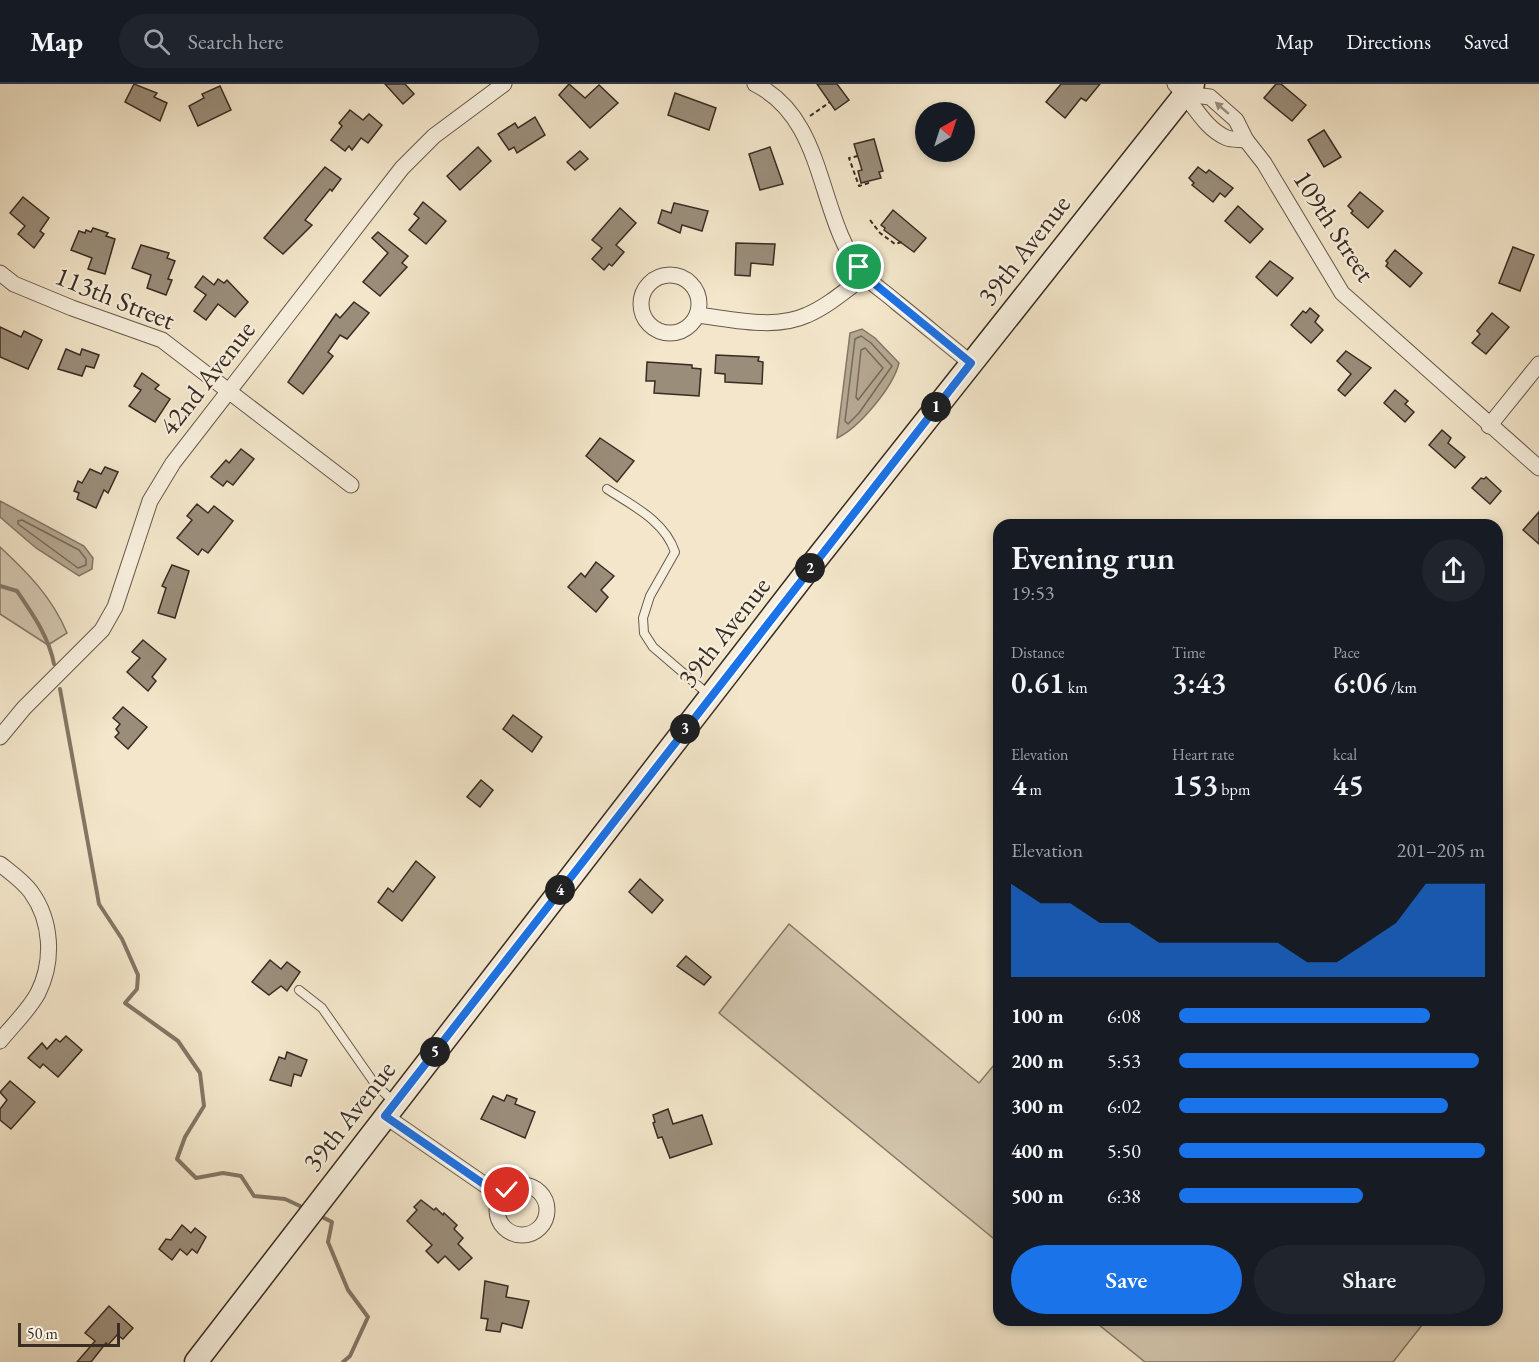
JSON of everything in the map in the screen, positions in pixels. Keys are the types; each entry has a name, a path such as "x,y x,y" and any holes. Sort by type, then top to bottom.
{"main road":[{"name":"39th Avenue","path":"196,1362 1184,87"}],"street":[{"name":"42nd Avenue","path":"0,737 24,708 102,630 115,607 150,501 173,463 229,390 402,168 434,135 504,84"},
{"path":"754,84 786,107 798,125 812,151 837,229 846,249 865,276 971,363"},
{"name":"109th Street","path":"1184,87 1210,97 1236,120 1245,140 1264,163 1342,293 1489,426 1539,468"},
{"name":"113th Street","path":"0,273 14,284 62,304 162,340 351,485"},
{"path":"697,315 739,320 789,321 807,315 865,276"},
{"path":"1489,426 1539,364"},
{"path":"0,864 30,890 42,911 49,938 48,964 38,994 0,1041"},
{"path":"390,1109 501,1196"}],"lane":[{"path":"607,489 660,525 671,540 675,552 651,596 643,618 644,633 653,646 710,696"},
{"path":"299,990 322,1008 390,1109"}],"path":[{"path":"798,125 830,102"},
{"path":"858,156 849,158 859,186 872,182"},
{"path":"870,220 880,233 895,244 902,242"}],"shaded area":[{"path":"0,547 38,586 61,620 67,633 48,645 0,614"},
{"path":"789,924 979,1083 993,1066 993,1238 719,1013"},
{"path":"1100,1326 1421,1326 1393,1362 1145,1362"}],"water":[{"path":"862,329 875,338 899,363 896,373 874,406 846,433 837,438 850,333"},
{"path":"0,501 84,546 93,558 92,569 79,576 36,548 0,517"}],"building":[{"path":"134,84 157,93 154,97 167,103 160,121 125,102"},
{"path":"385,84 405,84 414,94 403,104"},
{"path":"569,84 585,98 599,85 618,103 590,128 559,95"},
{"path":"817,84 837,84 849,100 835,110"},
{"path":"1061,84 1100,84 1086,101 1081,98 1065,118 1046,102"},
{"path":"1276,84 1281,84 1306,105 1292,121 1264,98"},
{"path":"220,86 231,110 198,126 189,106 204,98 202,94"},
{"path":"675,93 716,108 709,130 668,115"},
{"path":"350,110 363,120 369,114 382,125 368,143 361,138 352,150 349,146 345,151 331,140 342,126 339,123"},
{"path":"535,117 545,135 517,153 514,147 509,150 498,134 515,123 518,128"},
{"path":"1324,130 1341,157 1324,167 1308,140"},
{"path":"874,139 883,171 879,172 881,178 861,183 858,171 862,170 854,144"},
{"path":"478,147 491,161 460,190 447,176"},
{"path":"770,147 783,184 760,190 749,154"},
{"path":"580,151 588,159 575,170 567,162"},
{"path":"325,167 341,179 305,220 312,225 283,254 264,238"},
{"path":"1198,167 1206,173 1209,170 1233,188 1225,197 1220,193 1213,202 1192,185 1194,183 1189,178"},
{"path":"1360,192 1383,211 1368,228 1351,213 1353,211 1348,206"},
{"path":"23,197 49,218 40,231 44,234 34,248 18,234 25,226 10,213"},
{"path":"423,202 446,221 426,244 409,230 419,218 414,214"},
{"path":"674,203 708,211 702,231 682,225 680,233 658,223 662,210 671,213"},
{"path":"1238,206 1263,229 1250,243 1225,221"},
{"path":"620,208 636,223 616,245 624,252 612,266 609,264 604,270 592,259 602,248 592,240"},
{"path":"893,210 926,238 914,252 884,230 885,228 881,225"},
{"path":"93,228 108,233 106,236 115,239 105,274 88,269 92,258 71,250 79,231 91,232"},
{"path":"378,232 408,256 402,263 407,267 380,296 363,282 388,253 372,238"},
{"path":"736,243 775,244 773,265 751,263 750,276 735,275"},
{"path":"141,245 169,253 167,258 175,261 168,279 172,280 166,295 147,288 151,275 132,268"},
{"path":"1513,247 1534,255 1520,291 1499,283"},
{"path":"1395,250 1422,273 1410,287 1386,266 1388,263 1386,261"},
{"path":"1270,261 1293,278 1277,296 1256,277"},
{"path":"203,276 214,285 218,279 224,283 227,280 248,302 235,317 218,304 206,320 194,311 206,295 195,287"},
{"path":"354,302 369,313 347,339 340,335 328,352 333,356 303,394 288,382 336,314 340,318"},
{"path":"1310,308 1319,316 1315,322 1323,330 1311,343 1291,325 1303,311 1306,313"},
{"path":"1492,313 1509,327 1486,354 1472,343 1480,334 1477,331"},
{"path":"0,327 21,337 24,331 42,340 28,369 0,357"},
{"path":"66,349 80,355 82,349 99,355 94,368 86,366 82,376 58,369"},
{"path":"1346,351 1371,368 1345,396 1338,390 1351,374 1337,361"},
{"path":"716,355 759,357 758,361 763,362 762,384 725,382 725,374 715,373"},
{"path":"647,362 692,365 692,368 701,369 699,396 654,393 655,381 646,381"},
{"path":"142,373 159,385 155,389 170,399 155,422 129,406 141,390 134,386"},
{"path":"1395,390 1408,401 1405,404 1414,412 1405,422 1384,403"},
{"path":"1442,430 1451,438 1448,443 1465,457 1455,468 1429,445"},
{"path":"600,438 634,461 617,482 586,456"},
{"path":"241,449 254,459 233,485 227,481 223,486 211,477 226,460 229,463"},
{"path":"105,467 118,472 108,493 104,490 96,508 77,499 79,493 74,491 78,481 82,483 90,469 101,474"},
{"path":"1486,477 1501,491 1490,504 1472,488 1481,478"},
{"path":"197,504 208,513 214,506 233,521 208,553 202,549 198,555 177,538 192,520 187,516"},
{"path":"1539,512 1539,544 1523,530"},
{"path":"596,562 614,576 601,590 608,597 596,612 568,587 581,573 585,577"},
{"path":"172,565 189,571 175,618 158,613 166,588 162,586"},
{"path":"143,640 166,659 152,677 156,681 148,691 127,672 140,658 132,652"},
{"path":"123,707 147,727 128,749 115,737 119,733 116,729 120,724 113,718"},
{"path":"513,715 542,737 532,752 503,729"},
{"path":"481,780 493,790 480,807 467,797"},
{"path":"416,861 435,877 402,921 378,902 388,888 393,892"},
{"path":"640,879 663,900 652,913 629,892"},
{"path":"686,956 711,977 704,985 677,966"},
{"path":"270,960 281,969 287,962 300,972 287,991 281,986 269,995 252,982"},
{"path":"66,1036 82,1050 58,1077 43,1064 40,1068 28,1058 42,1043 47,1049 56,1039 60,1042"},
{"path":"287,1052 307,1060 301,1076 294,1074 291,1086 270,1080 279,1057 285,1059"},
{"path":"10,1081 35,1102 11,1129 0,1120 0,1109 7,1100 0,1092"},
{"path":"507,1095 517,1099 515,1104 535,1112 525,1138 481,1119 493,1096 504,1101"},
{"path":"668,1109 673,1124 702,1115 712,1144 670,1158 662,1137 658,1138 653,1123 655,1122 653,1115"},
{"path":"421,1200 434,1210 436,1208 443,1215 444,1213 457,1225 454,1229 463,1238 458,1244 472,1258 459,1270 445,1256 438,1263 426,1251 432,1245 407,1221 417,1210 414,1207"},
{"path":"182,1225 191,1233 195,1228 206,1237 197,1253 192,1249 187,1255 180,1249 172,1260 159,1249 166,1239 171,1240"},
{"path":"485,1281 508,1286 506,1297 529,1301 522,1328 502,1323 500,1332 486,1330 488,1319 481,1318"},
{"path":"109,1306 133,1328 123,1339 117,1335 108,1345 106,1343 91,1362 77,1362 95,1341 85,1333"}],"waterway":[{"path":"0,586 17,591 44,635 54,664"},
{"path":"60,689 99,904 122,939 138,975 137,989 125,1003 178,1041 200,1073 204,1106 185,1137 177,1159 196,1178 223,1173 241,1176 254,1196 285,1199 300,1206"},
{"path":"322,1217 332,1222 328,1242 348,1290 368,1317 350,1356 343,1362"}],"route":[{"path":"507,1190 501,1196 385,1116 971,363 865,276 859,267"}]}
